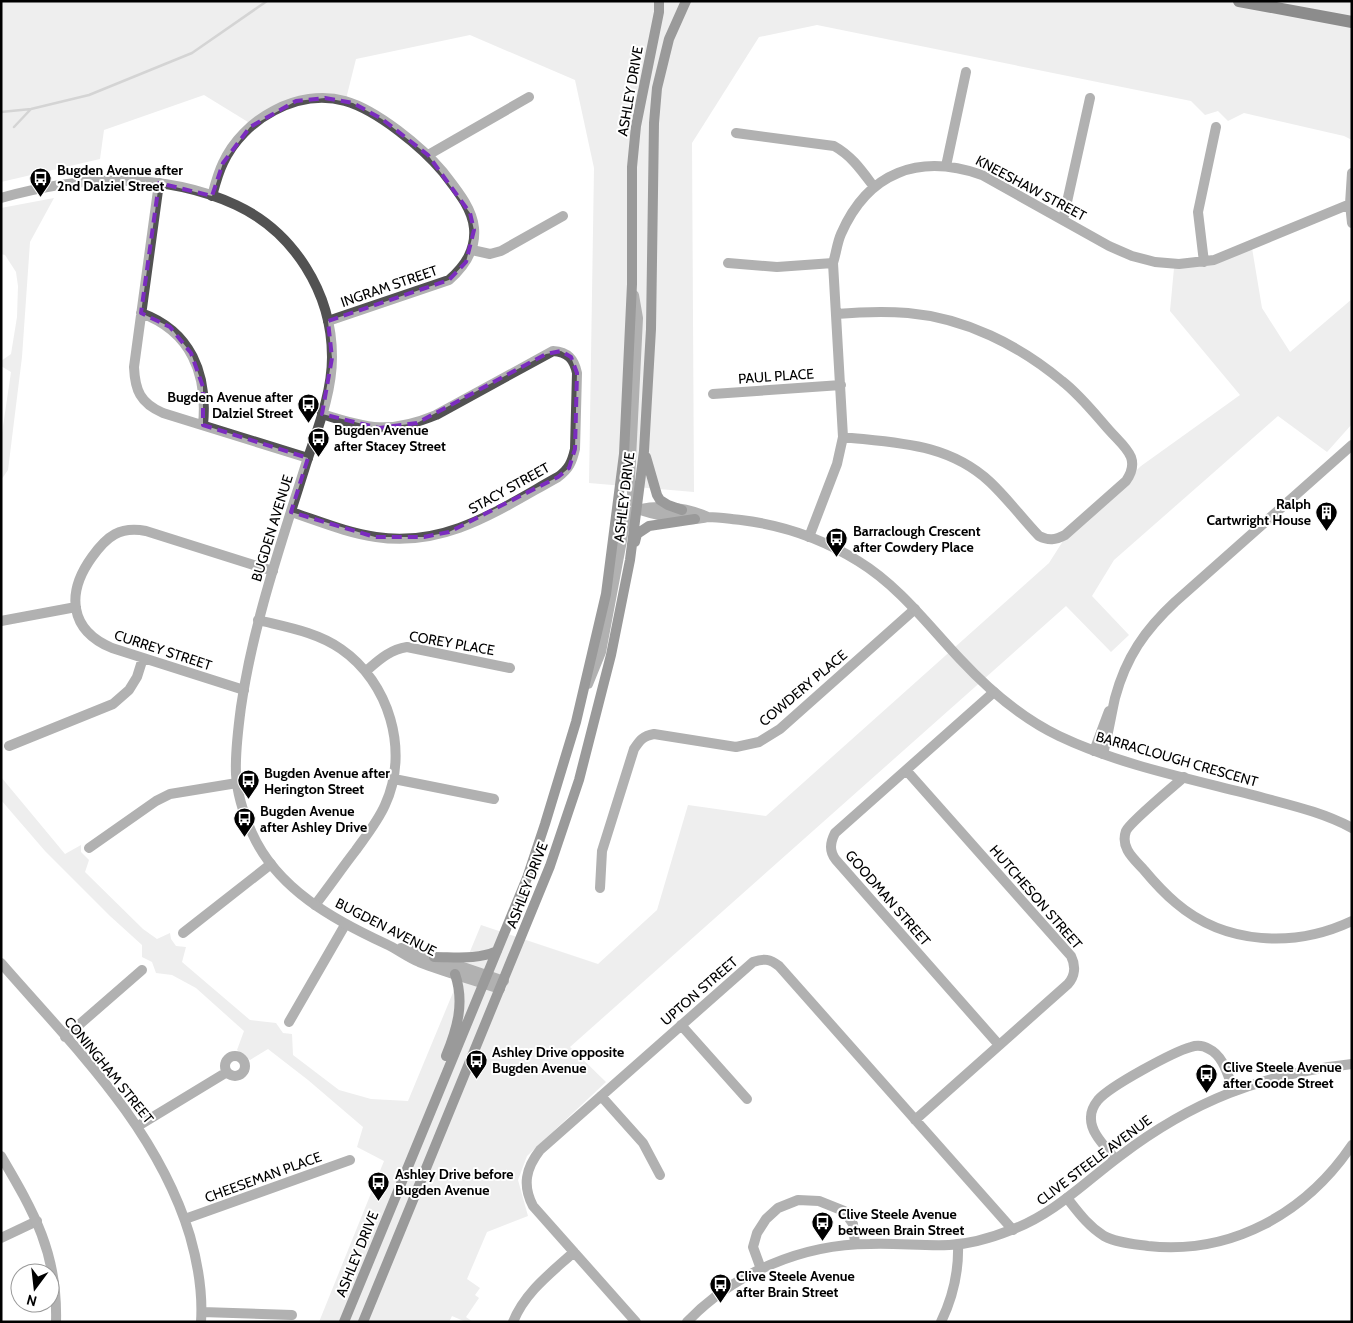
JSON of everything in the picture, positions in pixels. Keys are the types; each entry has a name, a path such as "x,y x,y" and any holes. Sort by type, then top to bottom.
{"main road":[{"name":"ASHLEY DRIVE","path":"344,1322 527,878 583,698 606,594 624,454 632,284 632,167 636,126 659,12 659,1"},
{"name":"ASHLEY DRIVE","path":"363,1322 550,866 579,780 611,655 630,560 644,451 652,328 654,123 656,97 664,55 686,1"},
{"path":"1239,1 1352,22"},
{"path":"644,451 660,500 682,510"},
{"path":"630,560 638,534 649,526 695,519"},
{"path":"434,957 478,957 497,951"},
{"path":"436,1098 436,1081 450,1045 459,1014 460,990 455,974"}],"street":[{"path":"946,166 966,72"},
{"path":"428,155 529,97"},
{"path":"212,196 223,163 242,135 250,127 277,109 315,98 344,100 353,103 406,136 428,155 453,185 470,213 474,230 472,250 490,254 501,252 563,216"},
{"path":"1063,220 1090,98"},
{"path":"1204,262 1198,212 1216,127"},
{"path":"736,133 834,146 846,153 855,162 874,187"},
{"name":"KNEESHAW STREET","path":"809,537 837,464 843,437 833,263 840,236 850,216 859,202 874,187 900,172 918,166 964,168 982,174 1109,246 1132,256 1155,262 1180,264 1204,262 1234,253 1350,204"},
{"path":"1352,173 1350,204 1352,223"},
{"name":"BUGDEN AVENUE","path":"5,197 54,185 124,180 159,184 212,196 250,212 277,232 292,248 317,286 328,321 332,358 330,383 258,620 244,690 236,743 237,783 245,817 254,837 271,864 283,878 315,905 345,924 416,961 455,974 485,979 502,985"},
{"path":"159,184 134,367 135,381 139,394 152,408 308,458"},
{"name":"INGRAM STREET","path":"328,321 449,280 466,262 472,250"},
{"path":"728,263 777,267 833,263"},
{"path":"583,698 601,652 627,514 637,508 633,499 630,479 638,318 632,284"},
{"path":"836,314 875,312 926,316 959,324 1006,343 1036,360 1082,400 1131,455 1133,467 1126,481 1065,534 1058,539 1050,540 1038,536 990,482 972,467 951,456 930,448 908,444 843,437"},
{"path":"141,313 156,318 170,327 182,339 191,353 199,369 203,387 205,406 203,425"},
{"name":"STACY STREET","path":"291,512 375,537 400,539 424,538 449,532 473,523 558,477 569,468 575,450 577,373 575,364 570,357 564,353 553,351 436,415 398,428 360,426 322,414"},
{"name":"PAUL PLACE","path":"713,394 841,385"},
{"path":"1098,752 1133,651 1145,633 1158,618 1352,445"},
{"name":"BARRACLOUGH CRESCENT","path":"637,508 654,507 682,510 696,512 708,517"},
{"name":"BARRACLOUGH CRESCENT","path":"637,508 654,514 695,519 708,517 776,526 831,545 886,580 961,660 994,692 1044,728 1098,752 1320,814 1352,828"},
{"name":"CURREY STREET","path":"244,690 100,643 85,628 76,607 76,589 79,577 99,546 110,537 122,531 134,529 146,531 273,571"},
{"path":"1,622 76,607"},
{"name":"COWDERY PLACE","path":"600,888 602,851 634,749 640,740 645,736 654,734 736,747 759,742 780,729 915,609"},
{"path":"258,620 322,638 341,649 366,671 380,694 390,720 395,756 394,779 385,805 372,828 315,905"},
{"name":"COREY PLACE","path":"366,671 385,655 396,649 407,647 510,668"},
{"path":"9,746 113,704 129,690 137,677 143,658"},
{"name":"GOODMAN STREET","path":"994,692 836,833 830,847 832,856 999,1045"},
{"name":"HUTCHESON STREET","path":"906,770 1071,956 1075,971 1068,984 915,1120"},
{"path":"1184,777 1129,826 1124,841 1128,852 1177,904 1199,919 1222,930 1247,937 1273,940 1312,936 1338,928 1352,921"},
{"path":"394,779 494,799"},
{"path":"89,848 156,801 170,794 237,783"},
{"path":"183,933 271,864"},
{"path":"289,1022 345,924"},
{"path":"387,945 434,957 485,979"},
{"name":"UPTON STREET","path":"636,1322 533,1206 527,1190 527,1171 532,1160 540,1150 753,962 761,959 773,961 779,966 1013,1230"},
{"name":"CONINGHAM STREET","path":"1,963 106,1084 138,1126 166,1175 185,1219 198,1267 201,1317"},
{"path":"65,1037 142,970"},
{"path":"681,1025 746,1099"},
{"path":"1115,1159 1095,1133 1091,1119 1092,1111 1100,1098 1152,1065 1191,1047 1201,1046 1210,1049 1218,1055 1224,1064 1234,1091"},
{"name":"CLIVE STEELE AVENUE","path":"687,1322 720,1293 761,1269 796,1255 820,1249 856,1244 958,1244 979,1241 1013,1230 1041,1216 1067,1198 1143,1138 1173,1119 1203,1104 1284,1074 1352,1064"},
{"path":"138,1126 227,1072"},
{"path":"601,1096 643,1143 660,1175"},
{"path":"1067,1198 1094,1230 1112,1239 1158,1247 1201,1244 1228,1239 1255,1229 1282,1215 1318,1187 1340,1163 1352,1145"},
{"path":"1,1156 37,1221 46,1244 56,1292 56,1322"},
{"name":"CHEESEMAN PLACE","path":"185,1219 350,1160"},
{"path":"761,1269 753,1247 756,1233 766,1219 778,1208 798,1200 819,1201 844,1211 853,1224 856,1244"},
{"path":"1,1238 37,1221"},
{"path":"941,1322 955,1286 958,1244"},
{"path":"512,1322 521,1304 532,1290 574,1252"},
{"path":"201,1317 292,1315"}],"highlighted area":[{"path":"325,98 353,103 382,119 428,155 470,213 474,230 466,262 449,280 328,321 332,358 322,414 379,428 417,423 546,354 561,351 571,357 577,373 575,449 569,468 558,477 449,532 424,537 375,537 291,512 308,458 203,425 203,387 191,353 170,327 141,313 159,183 212,196 223,163 250,127 296,101"}],"shaded area":[{"path":"1,1 1352,1 1352,140 1344,136 1244,113 1228,121 1218,111 1205,115 1191,101 817,25 759,37 692,143 694,492 589,483 594,168 575,80 470,35 356,59 346,99 295,99 272,106 248,122 204,95 104,130 100,159 1,182"},
{"path":"54,198 30,242 22,357 8,470 1,480 1,440 11,372 1,366 1,361 11,354 17,317 18,286 16,272 5,255 1,254 1,208"},
{"path":"1252,248 1262,308 1290,352 1352,299 1352,424 1327,452 1278,416 1114,560 1092,596 1129,635 1111,652 1066,606 570,1047 606,1082 527,1156 518,1180 528,1216 487,1232 467,1279 480,1288 475,1295 479,1298 466,1317 473,1322 466,1322 452,1316 449,1322 319,1322 384,1161 357,1147 363,1127 308,1080 268,1049 250,1060 237,1050 244,1031 196,988 172,975 156,973 152,962 142,957 142,945 45,851 1,800 1,777 65,854 81,845 81,852 89,860 85,872 143,929 157,939 170,933 171,939 176,946 186,947 182,962 250,1020 276,1023 283,1033 292,1034 293,1055 339,1090 371,1099 408,1101 481,925 598,964 657,910 688,805 766,816 1049,563 1063,541 1141,466 1240,395 1170,311 1174,268"}],"waterway":[{"path":"1,112 31,109 89,95 192,53 267,1"},
{"path":"14,127 30,110"}],"place":[{"name":"Bugden Avenue after 2nd Dalziel Street","path":"41,197"},
{"name":"Bugden Avenue after Dalziel Street","path":"309,424"},
{"name":"Bugden Avenue after Stacey Street","path":"318,457"},
{"name":"Ralph Cartwright House","path":"1327,531"},
{"name":"Barraclough Crescent after Cowdery Place","path":"837,558"},
{"name":"Bugden Avenue after Herington Street","path":"248,800"},
{"name":"Bugden Avenue after Ashley Drive","path":"244,838"},
{"name":"Ashley Drive opposite Bugden Avenue","path":"476,1079"},
{"name":"Clive Steele Avenue after Coode Street","path":"1207,1094"},
{"name":"Ashley Drive before Bugden Avenue","path":"379,1201"},
{"name":"Clive Steele Avenue between Brain Street","path":"822,1241"},
{"name":"Clive Steele Avenue after Brain Street","path":"720,1303"}]}
